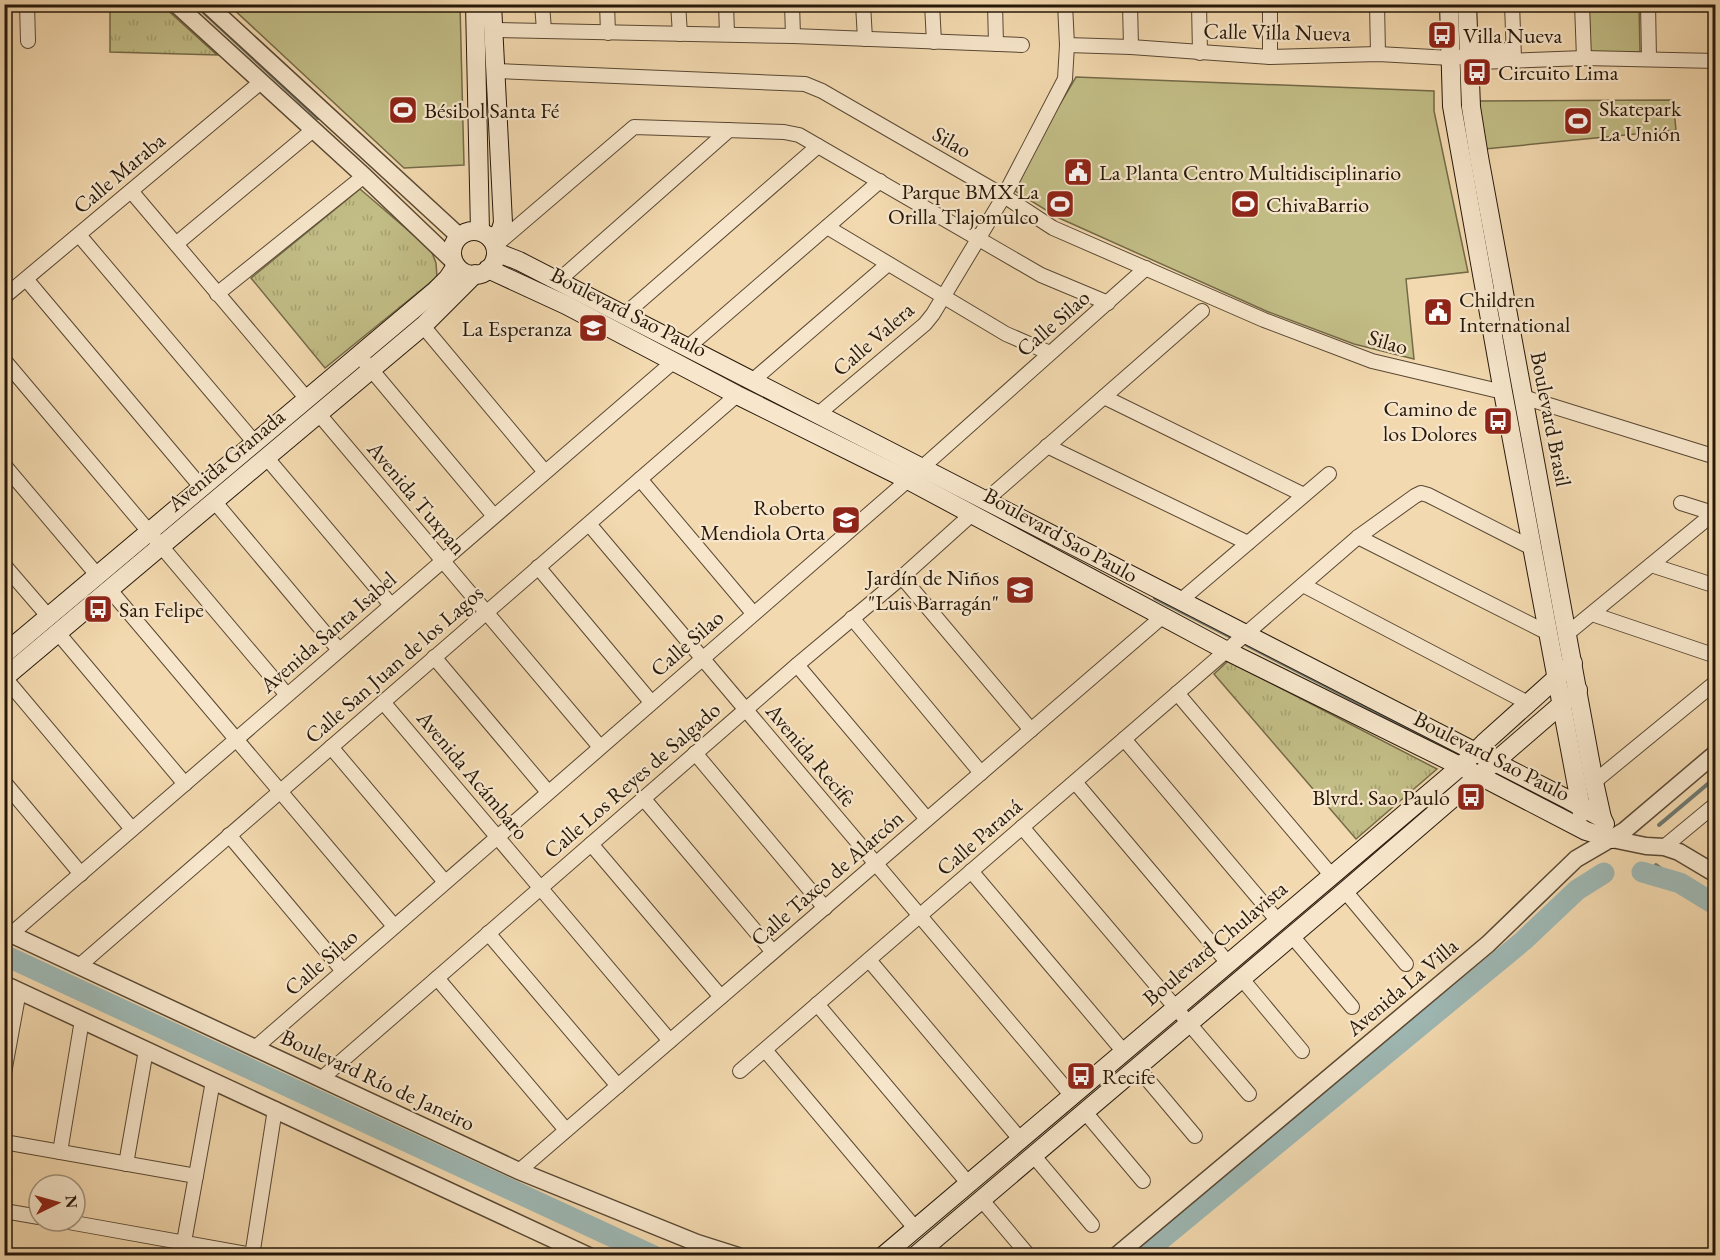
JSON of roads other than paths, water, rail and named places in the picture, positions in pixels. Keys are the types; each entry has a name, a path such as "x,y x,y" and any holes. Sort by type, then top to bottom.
{"main road":[{"path":"475,4 489,61 503,223 500,232 490,242"},
{"path":"489,61 494,30 492,4"},
{"name":"Boulevard Brasil","path":"1449,4 1471,107 1523,397 1521,441 1533,548 1559,634 1573,663 1594,782 1602,818 1612,839"},
{"name":"Boulevard Brasil","path":"1467,4 1452,106 1503,392 1521,441 1559,634 1558,675 1586,831"},
{"path":"472,231 490,242 492,264 482,272 468,274 455,263 452,248 459,236 472,231"},
{"name":"Boulevard Sao Paulo","path":"490,242 558,282 817,415 914,474"},
{"name":"Avenida Granada","path":"5,678 58,633 104,583 365,362 448,278 455,263"},
{"name":"Boulevard Sao Paulo","path":"482,272 566,305 737,395 914,474 978,507 1180,601 1602,818"},
{"name":"Avenida Granada","path":"365,362 423,326 482,272"},
{"name":"Boulevard Sao Paulo","path":"978,507 1162,617 1586,831 1612,839"},
{"name":"Avenida Granada","path":"4,654 48,616 104,583"},
{"name":"Boulevard Chulavista","path":"883,1256 1460,766 1573,663"},
{"name":"Boulevard Chulavista","path":"915,1256 1578,690"}],"street":[{"path":"27,4 28,41"},
{"path":"176,4 364,176 455,263"},
{"path":"207,4 459,236"},
{"path":"542,4 544,30"},
{"path":"607,4 608,33"},
{"path":"678,4 680,34"},
{"path":"726,4 727,34"},
{"path":"792,4 793,36"},
{"path":"863,4 865,39"},
{"path":"932,4 934,42"},
{"path":"995,4 996,44"},
{"name":"Calle Valera","path":"817,415 925,324 1004,196 1065,79 1067,45 1065,4"},
{"path":"1130,4 1131,47"},
{"path":"1199,4 1200,53"},
{"path":"1270,4 1270,57"},
{"path":"1377,4 1378,54"},
{"path":"1512,4 1513,55 1716,61"},
{"path":"1582,4 1584,58"},
{"path":"1648,4 1649,59"},
{"path":"494,30 727,34 1022,45"},
{"name":"Calle Villa Nueva","path":"1067,45 1270,57 1378,54 1459,57 1479,51 1513,55"},
{"name":"Silao","path":"489,61 805,84 822,91 1004,196 1053,228 1264,320 1372,361 1503,392"},
{"name":"Calle Maraba","path":"4,297 261,82"},
{"path":"490,242 634,127 792,133 880,181 1041,275 1108,303"},
{"path":"176,244 313,129"},
{"path":"558,282 729,130"},
{"path":"624,315 818,146"},
{"path":"217,294 364,176"},
{"path":"687,348 880,181"},
{"name":"Avenida Tuxpan","path":"131,191 600,747"},
{"path":"827,227 1006,334 1050,353"},
{"path":"79,234 391,605"},
{"path":"752,381 888,264"},
{"name":"Calle Silao","path":"255,1048 914,474 1146,268"},
{"path":"26,279 339,650"},
{"name":"Calle Los Reyes de Salgado","path":"321,1079 797,664 902,577 978,507 1202,311"},
{"path":"423,326 545,472"},
{"path":"4,360 287,695"},
{"path":"365,362 494,516"},
{"name":"Avenida Santa Isabel","path":"8,933 81,874 674,362"},
{"name":"Calle San Juan de los Lagos","path":"79,966 737,395"},
{"path":"1104,397 1304,495"},
{"path":"1523,397 1716,458"},
{"path":"1047,446 1248,543"},
{"path":"4,465 394,926"},
{"path":"1180,601 1329,474"},
{"path":"640,479 753,613"},
{"name":"Calle Paraná","path":"740,1071 1358,537 1421,493 1533,548"},
{"path":"1681,503 1714,514"},
{"path":"1358,537 1559,634 1592,614 1714,514"},
{"name":"Avenida Recife","path":"589,524 1071,1096"},
{"path":"1651,565 1716,586"},
{"path":"4,566 48,616"},
{"path":"538,567 651,702"},
{"path":"902,577 1031,730"},
{"path":"1303,585 1528,703"},
{"path":"1592,614 1716,656"},
{"name":"Calle Taxco de Alarcón","path":"519,1171 1162,617"},
{"path":"852,618 981,773"},
{"path":"58,633 185,784"},
{"path":"434,657 548,792"},
{"path":"797,664 927,819"},
{"path":"5,678 132,829"},
{"path":"1594,782 1716,682"},
{"path":"1177,693 1332,876"},
{"name":"Avenida Acámbaro","path":"383,702 670,1041"},
{"path":"1124,740 1278,921"},
{"path":"331,747 445,882"},
{"path":"695,753 825,908"},
{"name":"Avenida La Villa","path":"1116,1256 1488,944 1576,859 1612,839 1716,753"},
{"path":"4,782 81,874"},
{"path":"1075,782 1228,963"},
{"path":"643,798 773,952"},
{"path":"1664,847 1716,804"},
{"path":"1022,828 1249,1094"},
{"path":"229,835 343,971"},
{"path":"1612,839 1664,847 1679,852 1716,874"},
{"path":"591,844 721,997"},
{"path":"971,871 1124,1052"},
{"path":"1345,891 1406,964"},
{"name":"Boulevard Río de Janeiro","path":"8,933 519,1171 697,1243 738,1256"},
{"path":"488,933 618,1086"},
{"path":"1292,936 1352,1007"},
{"path":"869,960 1020,1139"},
{"path":"437,978 566,1130"},
{"path":"1242,979 1302,1051"},
{"path":"4,1073 12,987 589,1256"},
{"path":"817,1004 968,1184"},
{"path":"60,1152 82,1020"},
{"path":"126,1164 146,1050"},
{"path":"765,1050 915,1228"},
{"path":"1137,1067 1195,1136"},
{"path":"184,1249 213,1081"},
{"path":"87,1227 184,1249 254,1255 274,1109"},
{"path":"1085,1112 1143,1181"},
{"path":"4,1142 196,1176"},
{"path":"1033,1155 1092,1225"},
{"path":"981,1199 1029,1256"},
{"path":"4,1211 27,1215"}],"waterway":[{"path":"195,4 318,118"},
{"path":"1503,335 1519,423"},
{"path":"1155,598 1229,636"},
{"path":"1247,645 1458,754"},
{"path":"1497,773 1528,789"},
{"path":"1659,825 1716,777"},
{"path":"1656,865 1680,883"},
{"path":"1642,872 1680,883 1716,905"},
{"path":"1141,1256 1523,941 1577,890 1604,873"},
{"path":"4,955 654,1256"}],"place":[{"name":"Villa Nueva","path":"1442,35"},
{"name":"Circuito Lima","path":"1477,72"},
{"name":"Bésibol Santa Fé","path":"403,110"},
{"name":"Skatepark La Unión","path":"1578,121"},
{"name":"La Planta Centro Multidisciplinario","path":"1078,172"},
{"name":"Parque BMX La Orilla Tlajomulco","path":"1060,204"},
{"name":"ChivaBarrio","path":"1245,204"},
{"name":"Children International","path":"1438,312"},
{"name":"La Esperanza","path":"593,328"},
{"name":"Camino de los Dolores","path":"1498,421"},
{"name":"Roberto Mendiola Orta","path":"846,520"},
{"name":"Jardín de Niños \"Luis Barragán\"","path":"1020,590"},
{"name":"San Felipe","path":"98,609"},
{"name":"Blvrd. Sao Paulo","path":"1471,797"},
{"name":"Recife","path":"1081,1076"}]}
